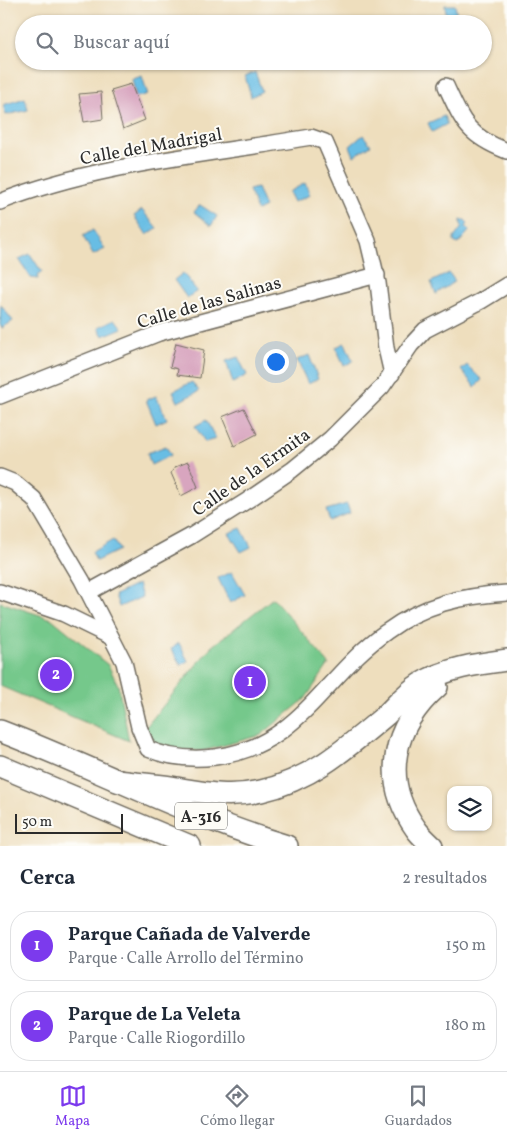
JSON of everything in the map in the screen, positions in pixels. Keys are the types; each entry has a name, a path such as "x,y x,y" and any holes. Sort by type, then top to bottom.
{"highway":[{"path":"117,781 163,786 206,794 234,795 261,791 289,783 316,770 349,747 419,685 446,672 470,665 507,660"},
{"path":"432,846 416,830 402,802 395,779 396,753 405,725 422,700 441,683 470,665"},
{"name":"A-316","path":"0,731 192,813 251,836 287,846"},
{"name":"A-316","path":"0,766 190,846"},
{"path":"121,818 158,846"}],"street":[{"path":"446,86 469,130 488,144 507,151"},
{"name":"Calle del Madrigal","path":"0,202 29,190 110,169 311,137 325,142 368,241 377,275"},
{"path":"377,275 386,348 392,374"},
{"name":"Calle de las Salinas","path":"0,396 159,333 377,275"},
{"name":"Calle de la Ermita","path":"89,592 191,536 292,470 330,439 382,386 411,345 425,330 481,301 507,285"},
{"path":"0,477 15,483 34,499 89,592 124,662 139,727 148,749 177,758 200,759 224,756 248,749 271,739 295,722 368,645 410,617 442,603 474,596 507,593"},
{"path":"0,592 64,614 111,636"}],"green space":[{"path":"273,598 329,664 305,699 261,735 203,751 165,749 152,741 145,728 211,647"},
{"path":"0,602 52,619 108,665 118,685 129,741 0,686"}],"water":[{"path":"445,5 455,5 457,15 446,15"},
{"path":"255,72 262,91 251,97 245,76"},
{"path":"142,76 148,95 136,97 132,79"},
{"path":"25,98 28,110 6,115 3,105"},
{"path":"444,116 447,124 432,132 428,123"},
{"path":"363,135 371,145 354,156 350,146"},
{"path":"305,183 310,195 294,202 289,192"},
{"path":"257,188 265,207 257,211 249,190"},
{"path":"200,205 217,216 211,226 194,212"},
{"path":"142,210 157,228 147,235 134,216"},
{"path":"461,220 465,220 468,223 466,227 470,230 458,244 454,242 454,238 462,227"},
{"path":"93,230 105,249 93,255 83,236"},
{"path":"30,254 42,272 39,274 38,279 31,278 19,259"},
{"path":"183,273 197,291 187,298 174,280"},
{"path":"449,273 455,281 436,294 431,282"},
{"path":"1,305 13,321 2,328 0,325"},
{"path":"115,319 122,328 103,336 98,327"},
{"path":"345,343 353,361 344,366 336,347"},
{"path":"309,355 318,379 308,384 297,360"},
{"path":"238,357 247,375 233,383 226,361"},
{"path":"467,365 482,380 475,387 461,370"},
{"path":"192,382 199,391 178,402 173,391"},
{"path":"156,396 167,419 156,424 146,400"},
{"path":"206,420 216,439 205,442 195,426"},
{"path":"166,446 171,455 151,465 147,453"},
{"path":"347,504 350,513 330,521 326,510"},
{"path":"241,528 251,547 241,552 229,533"},
{"path":"113,540 119,550 96,561 92,552"},
{"path":"232,572 245,595 230,603 218,578"},
{"path":"138,584 142,597 119,607 115,595"},
{"path":"179,643 188,661 181,665 171,649"}],"building":[{"path":"131,84 145,120 123,129 111,90"},
{"path":"101,92 103,119 84,122 79,94"},
{"path":"176,343 204,350 200,378 177,375 178,369 170,367"},
{"path":"244,408 257,434 234,446 222,417"},
{"path":"188,462 198,487 181,496 171,473 175,467"}],"place":[{"name":"Parque de La Veleta","path":"56,675"},
{"name":"Parque Cañada de Valverde","path":"250,682"}]}
